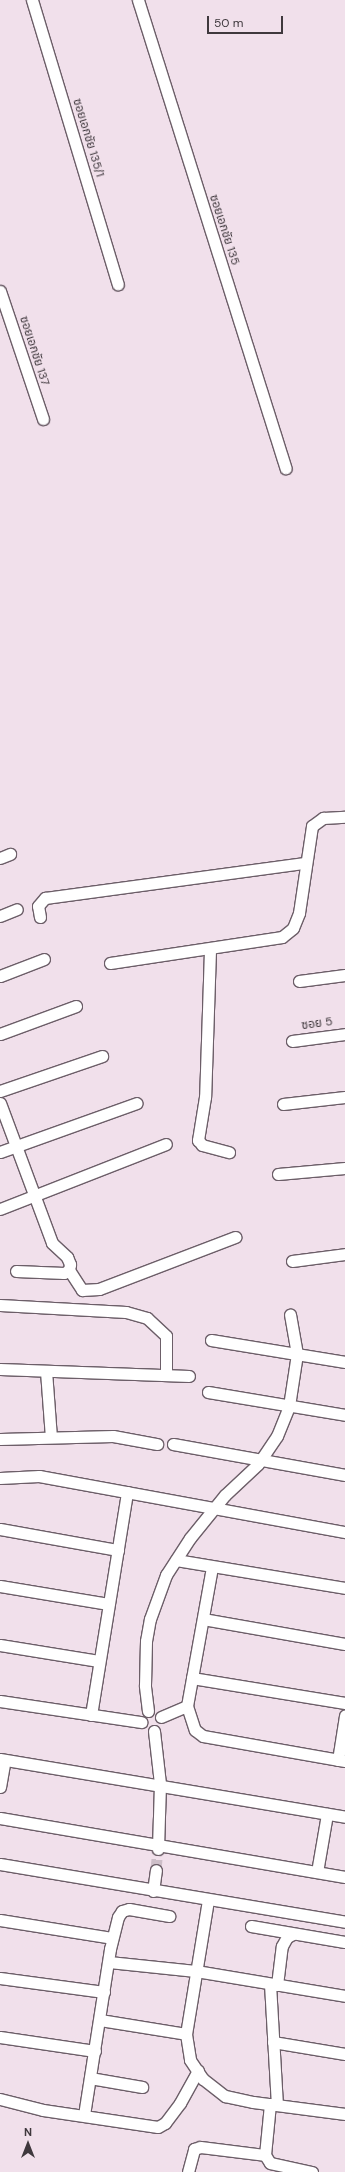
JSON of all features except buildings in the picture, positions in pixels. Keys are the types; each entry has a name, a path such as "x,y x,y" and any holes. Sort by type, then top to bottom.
{"street":[{"name":"ซอยเอกชัย 135/1","path":"32,0 118,284"},
{"name":"ซอยเอกชัย 135","path":"138,0 286,468"},
{"name":"ซอยเอกชัย 137","path":"0,291 43,419"},
{"path":"110,963 210,950 282,937 293,928 299,913 312,826 316,822 330,816 345,817"},
{"path":"40,917 38,906 45,898 306,863"},
{"path":"0,916 18,909"},
{"path":"210,950 205,1097 197,1133 202,1145 229,1152"},
{"path":"0,976 44,959"},
{"path":"299,981 345,975"},
{"path":"0,1034 76,1006"},
{"name":"ซอย 5","path":"292,1041 345,1034"},
{"path":"0,1091 102,1056"},
{"path":"284,1104 345,1097"},
{"path":"0,1103 52,1243 67,1257 70,1264 69,1270 82,1290 99,1289 235,1237"},
{"path":"0,1152 137,1103"},
{"path":"0,1209 166,1144"},
{"path":"278,1174 345,1168"},
{"path":"292,1261 345,1254"},
{"path":"16,1270 55,1274 69,1270"},
{"path":"0,1304 126,1312 147,1318 166,1336 166,1375"},
{"path":"148,1712 145,1660 150,1619 166,1576 190,1538 214,1508 261,1459 277,1436 289,1406 297,1354 290,1315"},
{"path":"211,1340 345,1362"},
{"path":"0,1369 190,1376"},
{"path":"46,1371 51,1437"},
{"path":"208,1392 345,1415"},
{"path":"0,1439 113,1436 157,1444"},
{"path":"173,1444 345,1475"},
{"path":"0,1478 39,1476 345,1532"},
{"path":"91,1714 127,1492"},
{"path":"0,1529 118,1550"},
{"path":"176,1560 345,1588"},
{"path":"212,1567 187,1706 195,1730 203,1736 342,1760 345,1716"},
{"path":"0,1586 109,1604"},
{"path":"202,1619 345,1644"},
{"path":"0,1645 99,1662"},
{"path":"192,1678 345,1703"},
{"path":"0,1701 141,1722"},
{"path":"161,1717 187,1706"},
{"path":"154,1711 161,1717 161,1724 154,1731 144,1729 141,1722 143,1715 154,1711"},
{"path":"154,1731 160,1784 158,1846"},
{"path":"0,1787 2,1760 160,1784 345,1817"},
{"path":"316,1872 327,1814"},
{"path":"0,1818 345,1877"},
{"path":"0,1864 345,1922"},
{"path":"154,1890 156,1870"},
{"path":"208,1900 186,2034 190,2060 203,2079 225,2096 273,2105 345,2114"},
{"path":"84,2115 112,1938 122,1911 130,1909 169,1916"},
{"path":"0,1920 112,1938"},
{"path":"251,1926 345,1942"},
{"path":"293,1934 287,1937 282,1946 274,1984 273,2105 266,2156 270,2163 312,2172"},
{"path":"108,1962 196,1971 345,1996"},
{"path":"0,1978 104,1992"},
{"path":"100,2020 186,2034"},
{"path":"0,2037 95,2050"},
{"path":"273,2042 345,2054"},
{"path":"0,2099 43,2110 158,2127 165,2123 180,2103 198,2071"},
{"path":"90,2078 142,2086"},
{"path":"188,2172 194,2149 200,2147 266,2156"}],"tunnel":[{"path":"156,1870 158,1849"}]}
